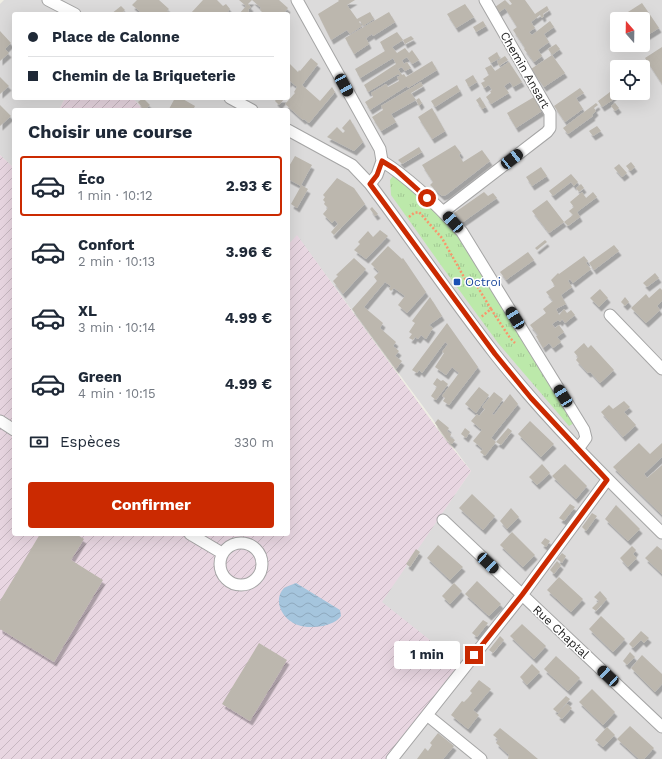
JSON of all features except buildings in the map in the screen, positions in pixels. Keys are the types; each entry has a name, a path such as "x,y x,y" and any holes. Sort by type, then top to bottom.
{"street":[{"path":"48,0 71,12"},
{"path":"297,0 380,149 382,161 377,175 370,184"},
{"name":"Chemin Ansart","path":"443,212 547,132 550,128 550,113 485,0"},
{"path":"234,100 248,108"},
{"path":"290,131 352,165 370,184 495,354 531,398 607,480 662,533"},
{"path":"382,161 395,169 443,212 462,232 584,430 586,438 578,449"},
{"path":"610,315 662,369"},
{"path":"0,422 12,429"},
{"path":"392,759 522,595 607,480"},
{"name":"Rue Chaptal","path":"443,520 662,727"},
{"path":"193,536 222,553"},
{"path":"427,715 481,759"}],"path":[{"path":"400,223 414,213 419,212 442,238 465,279 477,286 491,309 473,323"}],"shaded area":[{"path":"4,0 662,0 662,759 386,759 460,664 381,602 471,471 297,236 290,243 290,108 141,108 135,100 290,100 290,12 12,12 12,100 64,100 60,108 12,108 12,166 0,155 0,4"},
{"path":"64,100 135,100 141,108 60,108"},
{"path":"0,155 12,166 12,536 290,536 290,243 297,235 441,434 471,471 382,602 460,664 386,759 0,759"}],"green space":[{"path":"395,173 459,234 576,422 569,426 498,343 443,268 391,195 390,180"}],"water":[{"path":"296,583 340,610 341,616 331,624 323,626 304,627 293,623 281,610 279,599 284,588"}],"place":[{"name":"Octroi","path":"457,282"}],"route":[{"path":"427,198 395,169 382,161 377,175 370,184 495,354 531,398 607,480 522,595 474,655"}]}
